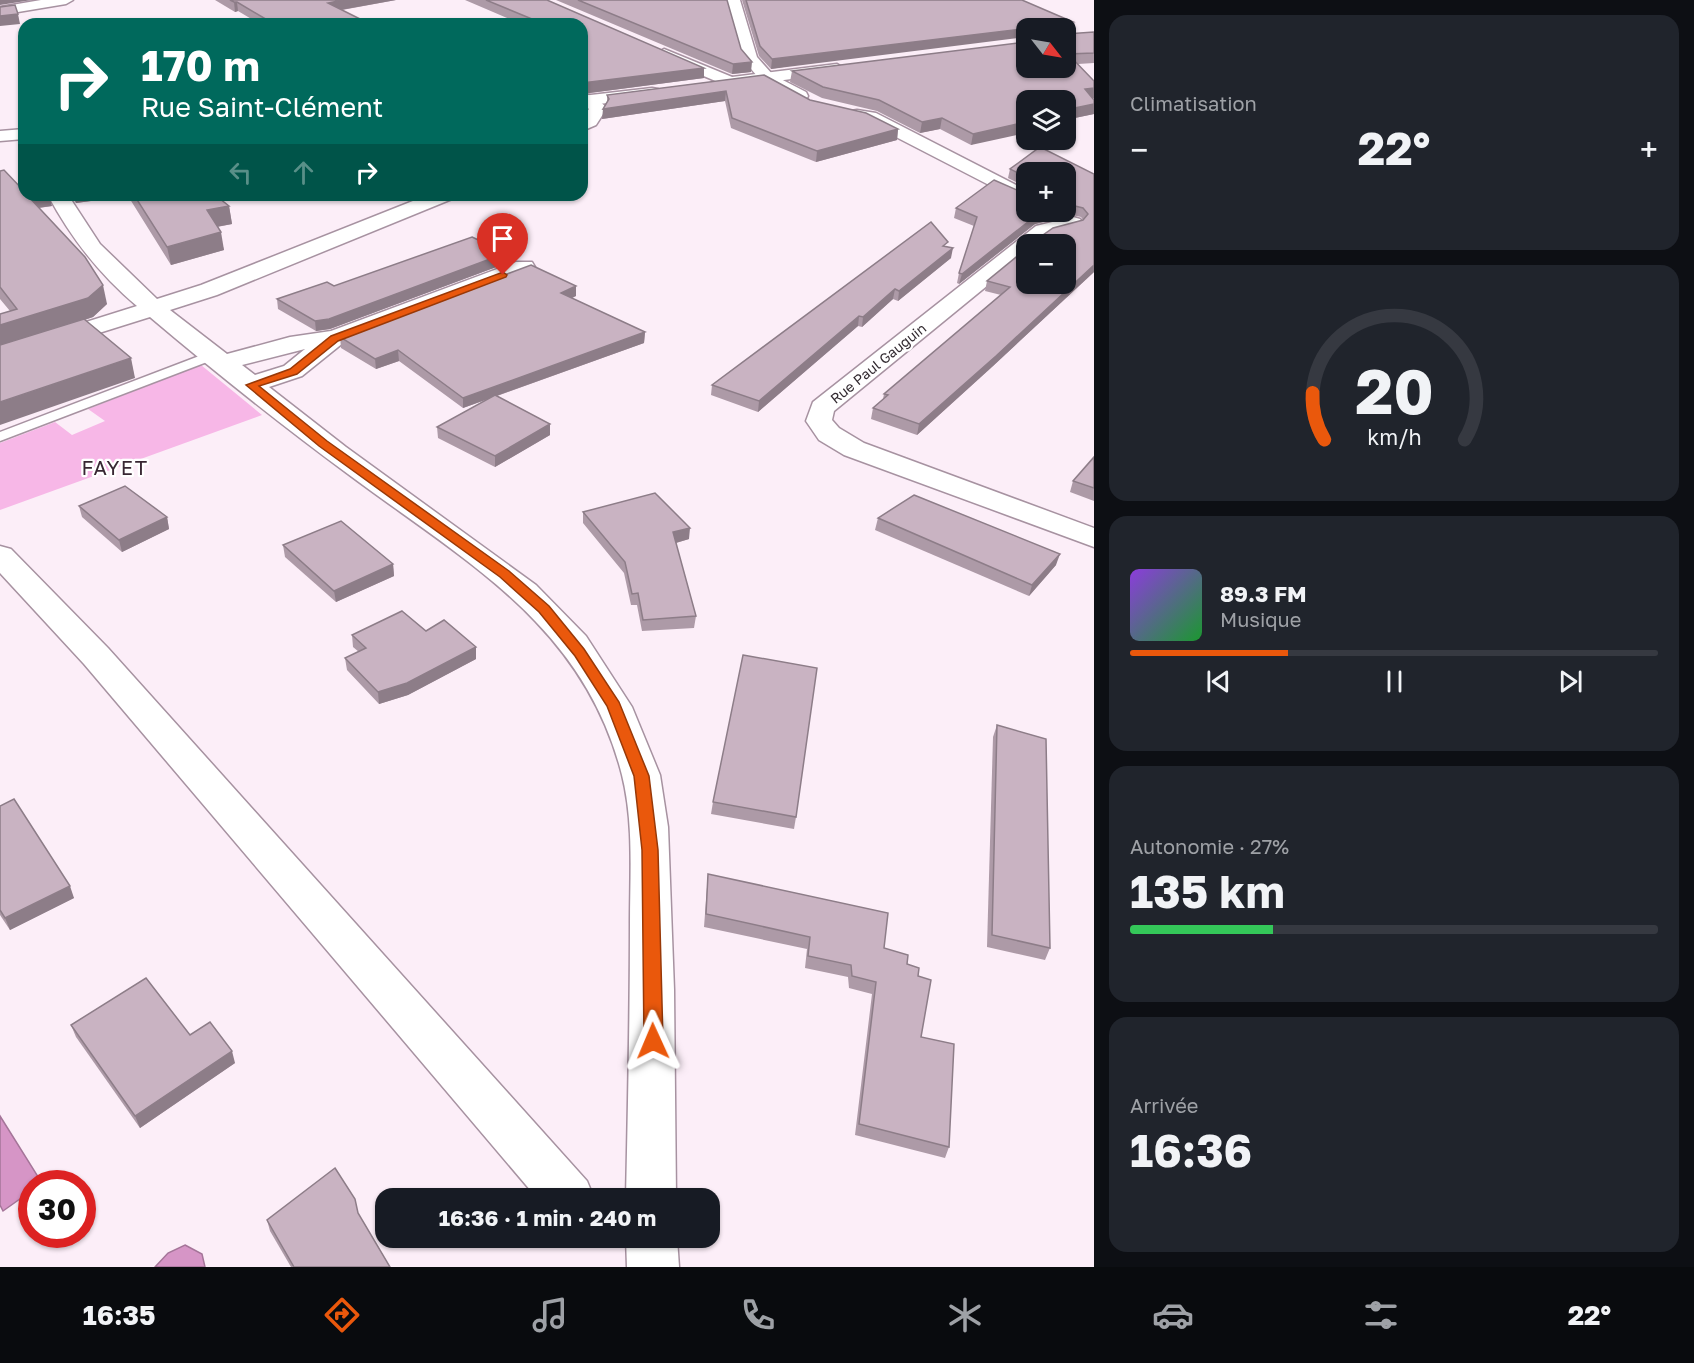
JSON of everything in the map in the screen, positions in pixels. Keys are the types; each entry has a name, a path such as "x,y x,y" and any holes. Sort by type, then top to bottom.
{"street":[{"path":"0,11 66,0"},
{"path":"733,0 750,58 768,78 815,104"},
{"path":"647,47 730,82"},
{"path":"701,86 851,67"},
{"path":"588,101 670,90"},
{"path":"588,103 598,108 588,122"},
{"path":"835,111 870,117 1016,193"},
{"path":"0,136 18,134"},
{"path":"61,201 70,222 102,262 153,307 323,444 505,574 544,609 579,652 614,706 641,776 650,850 653,1041 651,1188"},
{"path":"0,357 209,290 430,201"},
{"name":"Rue Paul Gauguin","path":"1073,223 1043,230 822,408 819,421 829,434 854,449 1094,538"},
{"path":"219,358 334,338 524,267"},
{"path":"251,385 293,371 334,338"},
{"path":"3,562 96,656 560,1188"},
{"path":"652,1248 653,1267"}],"lane":[{"path":"0,437 219,358"}],"shaded area":[{"path":"201,365 262,415 0,510 0,443 55,422 72,435 105,421 88,409"},
{"path":"0,1116 34,1170 18,1170 18,1200 3,1211 0,1205"},
{"path":"185,1245 202,1254 205,1267 155,1267 168,1253"}],"building":[{"path":"230,0 343,0 328,3 358,18 264,18"},
{"path":"486,0 547,0 704,68 588,82 588,18 530,18"},
{"path":"578,0 727,0 741,49 752,62 733,64"},
{"path":"746,0 1022,0 1064,18 1016,18 1016,30 772,59 760,46"},
{"path":"15,5 18,14 0,16 0,7"},
{"path":"1094,32 1094,53 1076,54 1076,33"},
{"path":"1016,43 1016,78 1076,78 1076,62 1094,81 1094,88 1085,89 1094,100 1094,104 1076,108 1076,90 1016,90 1016,124 973,134 942,118 922,122 879,100 823,87 792,71"},
{"path":"764,75 810,100 866,113 898,129 817,151 732,118 726,91 603,109 609,99 607,95"},
{"path":"1036,150 1046,150 1070,162 1020,162"},
{"path":"1076,165 1094,174 1094,265 1076,282 1076,234 1044,234 1053,228 1083,220 1088,214 1083,208 1076,206"},
{"path":"4,170 18,185 18,201 33,201 85,257 103,285 88,298 0,325 0,314 17,309 0,287 0,171"},
{"path":"994,180 1016,190 1016,222 1028,222 962,274 959,273 977,217 956,208"},
{"path":"138,201 223,201 229,206 207,210 221,232 167,247"},
{"path":"931,222 948,242 943,246 953,248 899,291 895,289 863,317 859,316 759,401 712,385"},
{"path":"472,237 506,253 329,319 315,321 277,299 327,282 334,286"},
{"path":"1016,257 1016,294 1063,294 919,424 873,408 888,395 884,394 1010,287 987,281"},
{"path":"531,265 576,286 561,293 645,332 463,398 398,350 375,359 340,337"},
{"path":"84,319 131,358 0,402 0,345"},
{"path":"495,395 550,424 495,456 437,427"},
{"path":"1094,457 1094,488 1073,481"},
{"path":"125,486 167,517 119,540 79,506"},
{"path":"655,493 690,528 673,532 696,616 643,620 638,593 632,594 625,562 583,512"},
{"path":"914,495 1060,554 1032,585 878,518"},
{"path":"341,521 393,564 334,591 283,545"},
{"path":"402,611 426,631 444,620 476,647 407,683 378,692 345,658 366,648 352,635"},
{"path":"743,655 817,668 796,817 713,802"},
{"path":"997,725 1046,739 1050,948 992,935"},
{"path":"14,799 70,886 5,918 0,910 0,806"},
{"path":"708,874 888,913 884,948 908,955 907,964 919,968 918,976 931,980 921,1037 954,1044 949,1147 859,1124 876,982 852,976 851,965 808,956 810,937 706,914"},
{"path":"146,978 190,1035 210,1022 232,1051 135,1116 71,1025"},
{"path":"335,1168 355,1199 358,1213 375,1242 375,1248 379,1248 390,1267 294,1267 267,1220"}],"district":[{"name":"FAYET","path":"115,467"}],"route":[{"path":"503,275 334,338 317,355 293,371 251,385 323,444 505,574 544,609 579,652 614,706 641,776 650,850 653,1041"}]}
